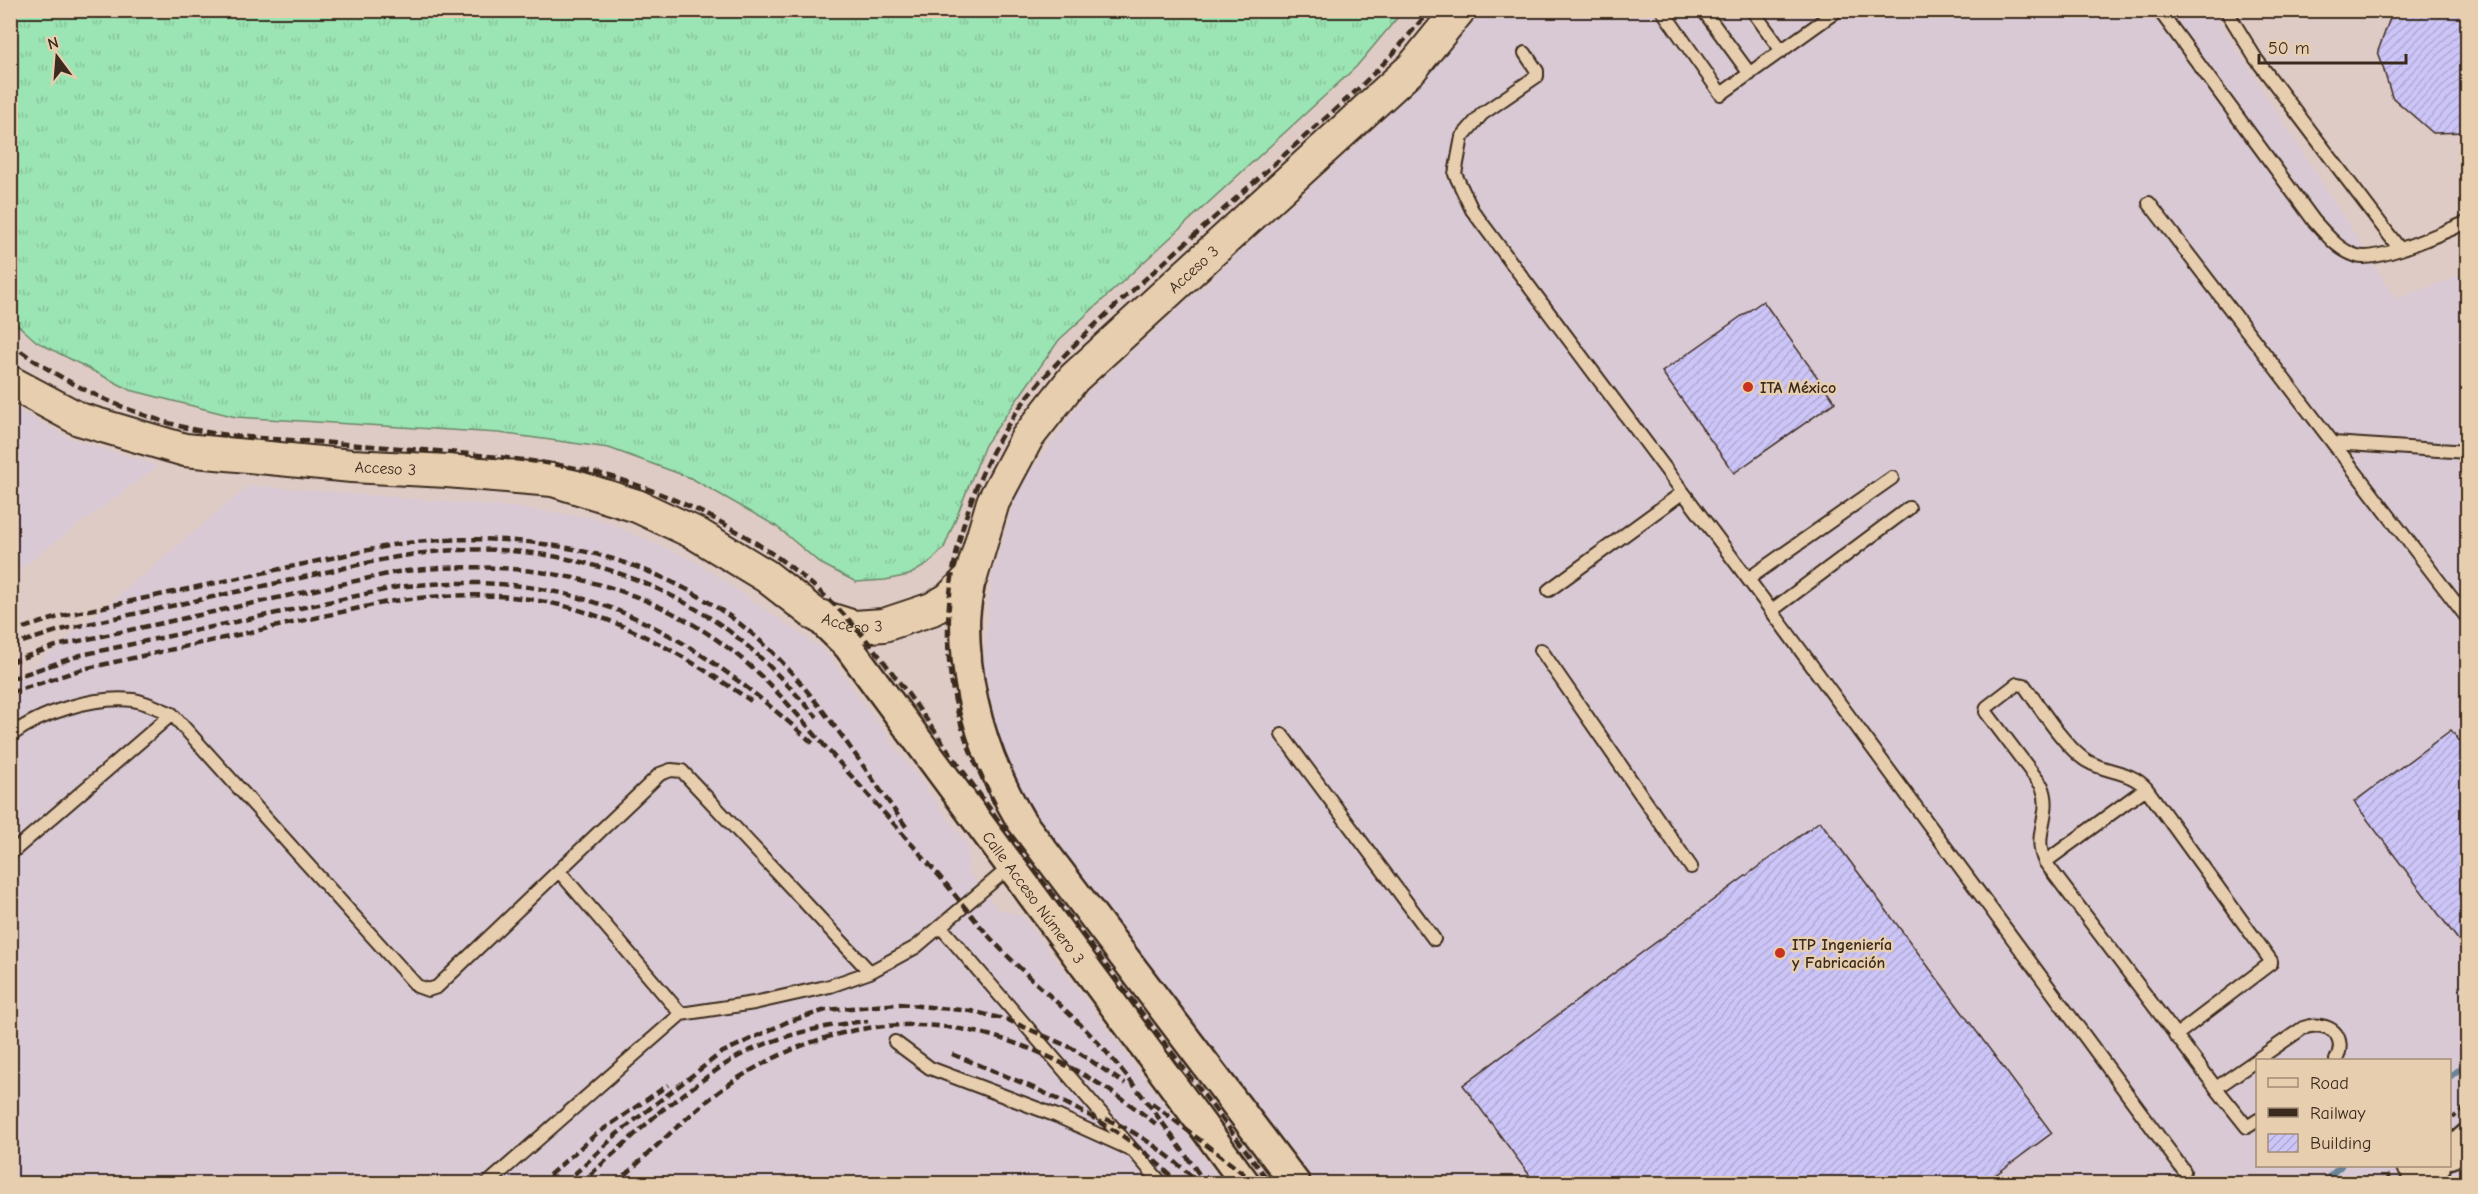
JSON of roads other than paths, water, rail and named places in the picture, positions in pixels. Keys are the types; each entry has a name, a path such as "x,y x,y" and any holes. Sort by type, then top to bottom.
{"main road":[{"name":"Acceso 3","path":"10,382 79,419 185,450 352,466 553,480 637,506 695,533 766,576 816,615 854,627 884,625 932,609 950,599 970,577 998,493 1027,438 1074,378 1412,68 1459,10"}],"street":[{"name":"Calle Acceso Número 3","path":"970,577 965,621 967,666 977,720 987,752 1002,787 1028,830 1296,1184"},
{"name":"Calle Acceso Número 3","path":"816,615 848,646 1246,1184"},
{"path":"2451,1153 2468,1138"}],"lane":[{"path":"1662,10 1721,94 1838,10"},
{"path":"1704,10 1750,74"},
{"path":"1752,10 1782,51"},
{"path":"2159,10 2314,221 2338,247 2359,257 2378,256 2468,222"},
{"path":"2226,10 2256,59 2399,248"},
{"path":"1525,52 1538,76 1482,114 1462,137 1455,174 1472,210 1748,579 2184,1171"},
{"path":"2149,203 2468,619"},
{"path":"2333,443 2468,452"},
{"path":"1748,579 1892,478"},
{"path":"1549,590 1682,493"},
{"path":"1771,611 1909,508"},
{"path":"1541,650 1691,867"},
{"path":"2175,1036 2271,961 2146,788 2134,777 2087,762 2074,751 2024,686 2017,684 1986,711 2042,786 2046,795 2047,805 2039,840 2040,852 2045,862 2175,1036 2247,1127 2256,1121"},
{"path":"10,736 62,709 99,701 134,700 172,714 417,986 428,990 437,987 660,774 671,770 682,771 870,972"},
{"path":"10,854 172,714"},
{"path":"1282,735 1434,939"},
{"path":"2045,862 2146,788"},
{"path":"487,1184 681,1014 765,1001 830,986 870,972 916,947 1012,865"},
{"path":"559,871 681,1014"},
{"path":"941,927 1162,1184"},
{"path":"2258,1059 2303,1028 2322,1024 2330,1028 2337,1036 2339,1047 2336,1059"},
{"path":"895,1042 930,1068 1057,1116 1133,1150"},
{"path":"2216,1088 2256,1060"}],"waterway":[{"path":"2451,1076 2468,1062"},
{"path":"2321,1184 2340,1167"}],"railway":[{"path":"995,804 972,755 961,724 952,682 948,639 950,595 957,551 969,508 985,467 1006,429 1030,394 1083,336 1356,91 1392,55 1430,10"},
{"path":"10,343 48,369 89,392 132,411 176,425 240,436 474,455 578,469 610,476 679,502 758,544 827,598 881,658 1047,887 1271,1184"},
{"path":"10,632 62,616 392,545 445,540 498,540 550,545 601,556 651,572 697,595 741,625 781,661 815,701 907,828"},
{"path":"10,646 60,630 388,559 424,553 500,550 576,561 612,571 648,584 682,601 715,621 743,642 817,717"},
{"path":"10,662 56,646 397,572 441,568 486,567 573,578 615,589 656,605 695,625 732,651 783,699 917,850 987,934 1074,1018 1116,1063 1169,1131 1206,1184"},
{"path":"10,679 81,655 398,587 463,583 522,586 576,597 626,614 674,638 720,668 816,746"},
{"path":"10,693 83,669 387,602 427,597 487,595 546,602 601,617 654,641 751,701"},
{"path":"564,1184 617,1134 721,1053 787,1022 826,1010 899,1004 971,1011 1008,1020 1072,1048 1125,1084"},
{"path":"658,1113 720,1068 756,1048 803,1032 868,1021"},
{"path":"615,1184 691,1114 740,1077 795,1049 849,1032 902,1025 955,1028 1006,1040 1057,1061 1107,1089 1156,1124"},
{"path":"952,1054 1012,1078 1102,1123 1155,1161 1178,1184"},
{"path":"539,1184 595,1135 668,1085"},
{"path":"1152,1103 1257,1184"},
{"path":"580,1184 664,1108"},
{"path":"1106,1119 1155,1146 1199,1183"}],"place":[{"name":"ITA México","path":"1748,387"},
{"name":"ITP Ingeniería y Fabricación","path":"1780,953"}]}
